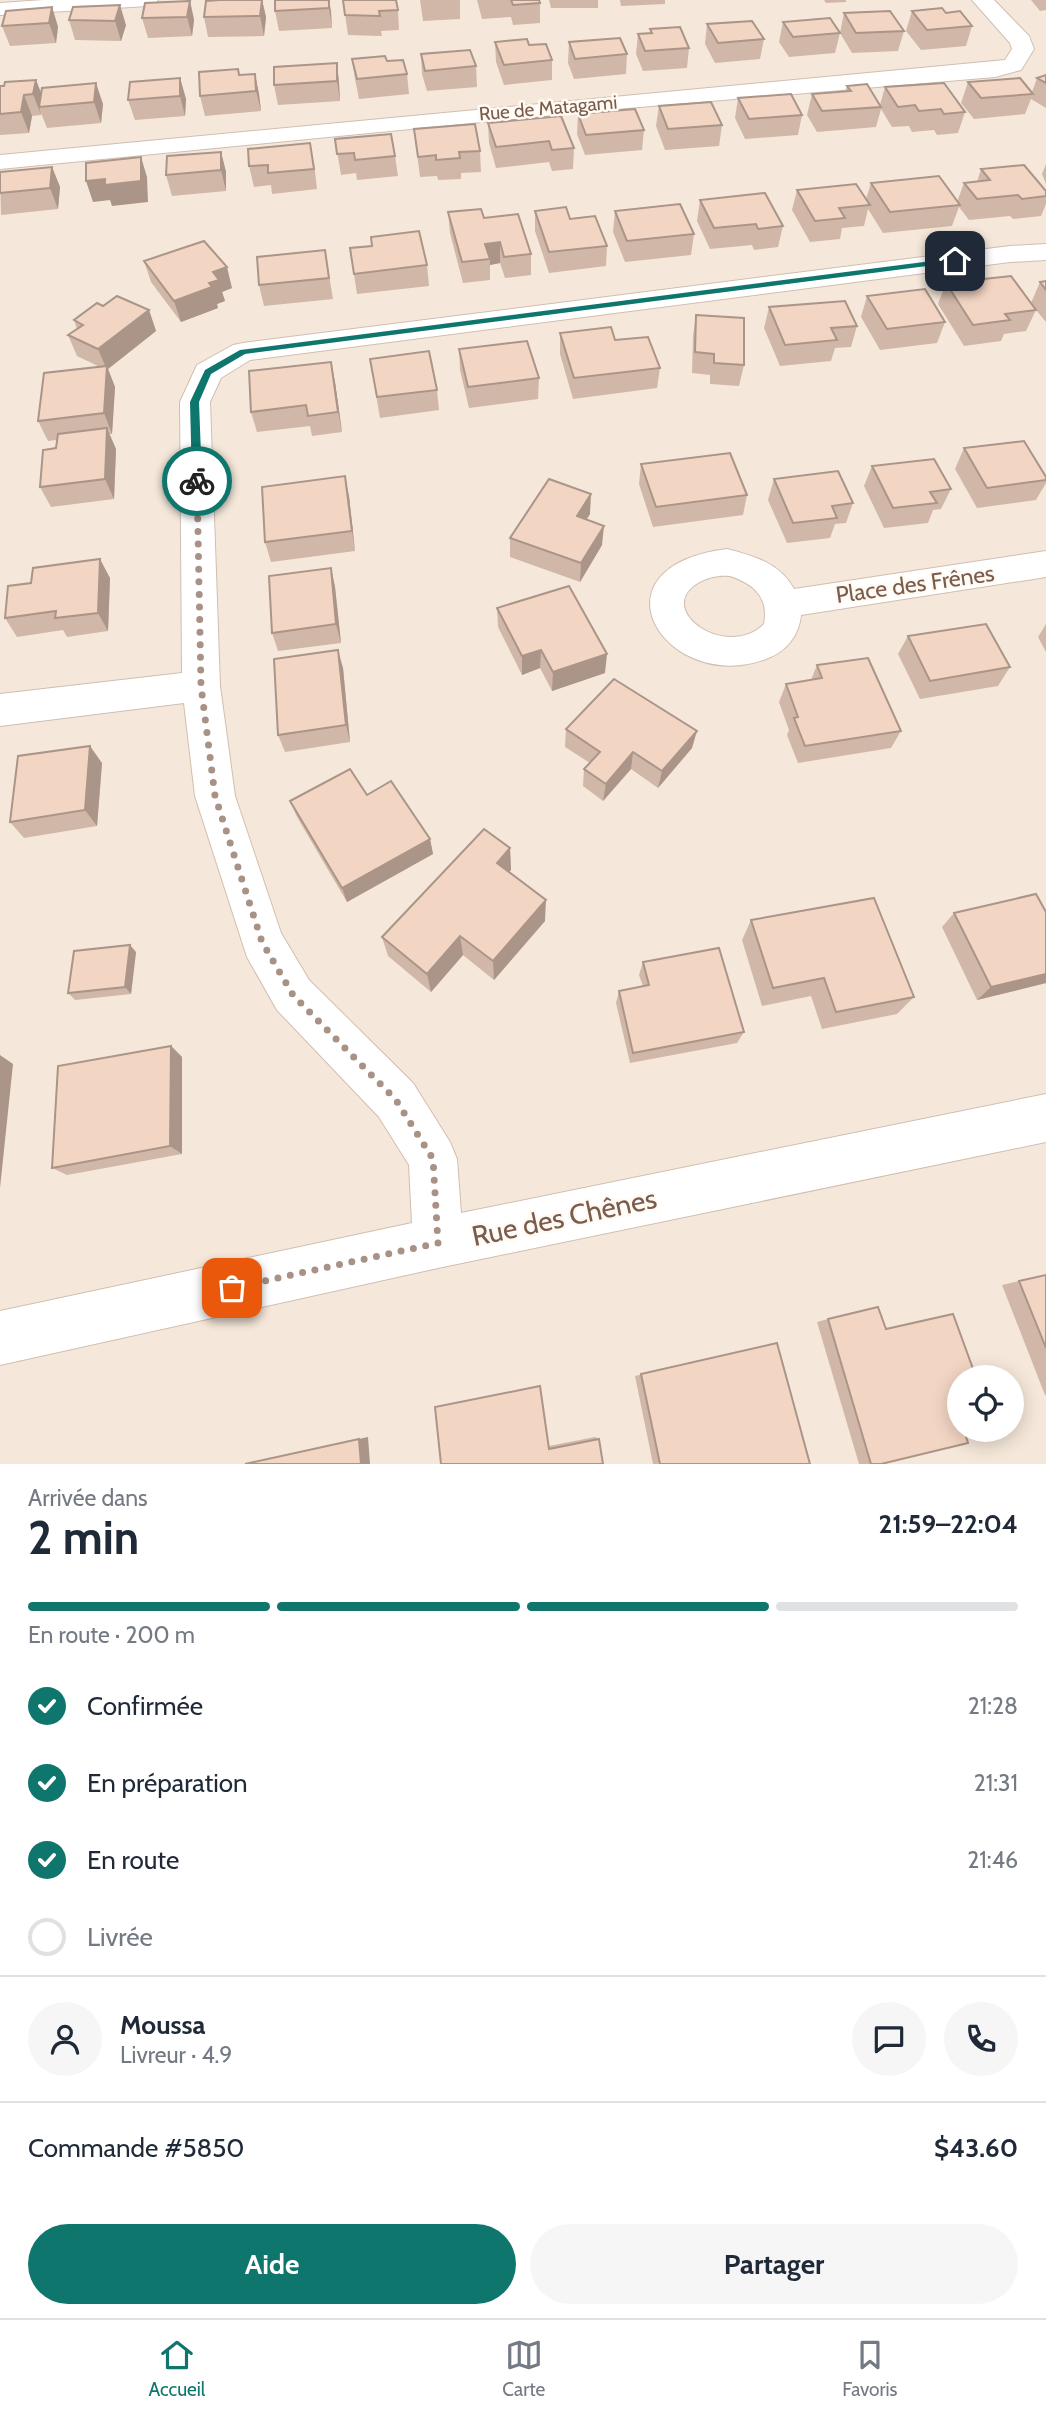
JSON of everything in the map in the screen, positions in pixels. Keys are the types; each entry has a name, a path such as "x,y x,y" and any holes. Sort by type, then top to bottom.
{"street":[{"path":"0,9 148,0"},
{"name":"Rue de Matagami","path":"0,162 564,106 995,70 1013,65 1023,49 1021,41 982,0"},
{"path":"438,1243 433,1159 396,1100 293,995 262,942 215,796 201,686 195,402 208,372 243,352 1010,254 1046,252"},
{"name":"Place des Frênes","path":"784,604 1046,565"},
{"path":"0,710 201,686"},
{"name":"Rue des Chênes","path":"0,1338 438,1243 1046,1118"}],"shaded area":[{"path":"0,0 1046,0 1046,1464 0,1464"}],"building":[{"path":"262,0 260,16 204,17 206,1"},
{"path":"275,0 329,0 329,8 275,11"},
{"path":"343,0 396,0 398,10 379,11 380,16 345,15"},
{"path":"511,0 539,0 540,3 513,5"},
{"path":"190,1 187,17 142,18 145,3"},
{"path":"120,5 115,21 69,20 73,7"},
{"path":"52,7 49,23 2,26 6,11"},
{"path":"942,8 946,13 960,11 972,26 927,30 912,11"},
{"path":"890,11 904,31 856,33 844,13"},
{"path":"830,18 840,33 793,37 783,22"},
{"path":"752,21 764,39 718,43 707,24"},
{"path":"680,27 689,48 645,51 638,34 652,33 650,29"},
{"path":"620,38 627,54 575,59 569,42"},
{"path":"527,39 529,45 546,44 552,60 504,65 495,42"},
{"path":"470,50 476,66 425,71 421,54"},
{"path":"385,56 387,61 403,60 407,74 357,79 352,59"},
{"path":"337,63 337,81 274,85 274,67"},
{"path":"238,69 239,75 255,74 256,91 200,96 199,72"},
{"path":"1046,75 1046,83 1037,78"},
{"path":"180,78 180,96 128,100 130,82"},
{"path":"1020,78 1033,94 981,98 968,82"},
{"path":"36,80 33,94 24,95 21,112 0,114 0,86 4,86 5,82"},
{"path":"96,83 94,102 39,107 42,88"},
{"path":"944,83 965,112 944,114 941,109 919,111 915,105 898,107 885,87"},
{"path":"867,84 881,107 822,111 812,94 851,91 847,86"},
{"path":"791,94 802,115 749,119 738,98"},
{"path":"711,102 722,125 668,129 659,106"},
{"path":"635,109 644,130 586,135 578,114"},
{"path":"561,116 574,148 552,150 549,141 496,147 488,123"},
{"path":"475,124 480,151 459,152 460,158 436,160 436,155 418,157 414,129"},
{"path":"391,134 395,156 355,160 354,153 337,154 335,139"},
{"path":"310,143 314,169 268,173 268,165 249,166 248,149"},
{"path":"221,152 221,170 166,175 167,156"},
{"path":"141,157 141,181 105,185 105,179 86,181 86,163"},
{"path":"1024,165 1046,191 1046,196 1022,199 1018,195 977,199 964,183 990,180 981,169"},
{"path":"52,167 50,188 0,193 0,172"},
{"path":"939,176 960,205 890,212 871,183"},
{"path":"856,184 870,205 839,208 845,218 815,221 797,190"},
{"path":"765,193 783,226 758,229 756,224 714,228 700,200"},
{"path":"680,204 694,234 627,241 615,211"},
{"path":"566,207 570,219 595,216 607,246 549,252 535,211"},
{"path":"481,209 484,218 518,214 531,254 504,257 500,242 485,244 490,259 462,262 448,212"},
{"path":"419,231 427,265 354,274 350,248 372,246 371,237"},
{"path":"204,241 227,267 213,272 219,280 209,283 212,287 174,301 144,261"},
{"path":"325,250 329,278 259,285 257,257"},
{"path":"1011,276 1036,310 1005,314 1010,320 973,325 946,283"},
{"path":"925,289 945,322 887,329 867,296"},
{"path":"117,296 149,310 98,349 68,335 83,325 74,320 97,303 103,306"},
{"path":"845,301 857,326 831,328 837,340 785,345 769,307"},
{"path":"696,315 744,318 744,365 714,363 714,354 695,352"},
{"path":"611,327 615,340 648,337 660,368 574,378 560,333"},
{"path":"527,341 539,378 468,387 459,349"},
{"path":"429,351 437,390 377,397 370,359"},
{"path":"331,362 338,412 308,416 306,405 251,412 249,371"},
{"path":"107,366 104,413 38,421 44,373"},
{"path":"107,428 105,479 40,487 43,450 56,448 58,434"},
{"path":"1024,441 1046,480 987,488 964,448"},
{"path":"730,453 747,495 656,507 641,464"},
{"path":"934,459 951,489 930,492 937,503 893,508 872,466"},
{"path":"838,471 853,503 832,506 837,518 793,523 774,479"},
{"path":"345,476 352,531 265,542 262,487"},
{"path":"549,479 591,494 577,516 604,526 581,563 510,538"},
{"path":"100,559 98,613 55,618 56,611 5,618 8,586 31,583 33,568"},
{"path":"331,568 336,624 272,633 269,576"},
{"path":"569,586 607,654 553,672 541,650 522,656 497,608"},
{"path":"986,624 1010,667 930,681 908,636"},
{"path":"338,650 346,725 278,735 274,659"},
{"path":"868,658 901,731 805,746 794,718 798,717 786,684 822,678 817,665"},
{"path":"614,679 697,731 662,771 633,752 606,784 584,769 600,752 566,729"},
{"path":"90,746 85,810 10,822 18,756"},
{"path":"350,769 367,795 391,781 430,839 342,888 290,801"},
{"path":"484,829 510,848 497,863 546,900 493,961 460,936 427,974 382,937"},
{"path":"1036,894 1046,912 1046,974 991,987 954,913"},
{"path":"874,898 914,997 836,1012 824,978 773,988 751,920"},
{"path":"130,945 125,987 68,993 74,951"},
{"path":"719,948 744,1032 633,1053 619,991 649,985 643,962"},
{"path":"171,1046 170,1146 52,1168 58,1066"},
{"path":"1046,1275 1046,1348 1019,1281"},
{"path":"878,1307 886,1329 953,1314 972,1365 947,1365 947,1442 968,1443 881,1464 871,1464 828,1319"},
{"path":"777,1343 810,1464 660,1464 641,1374"},
{"path":"540,1386 549,1449 599,1439 603,1464 441,1464 435,1407"},
{"path":"359,1439 361,1464 245,1464"}],"way so far":[{"path":"197,481 201,686 215,796 262,942 293,995 396,1100 433,1159 438,1243 232,1288"}],"route":[{"path":"197,481 195,402 208,372 243,352 955,261"}]}
